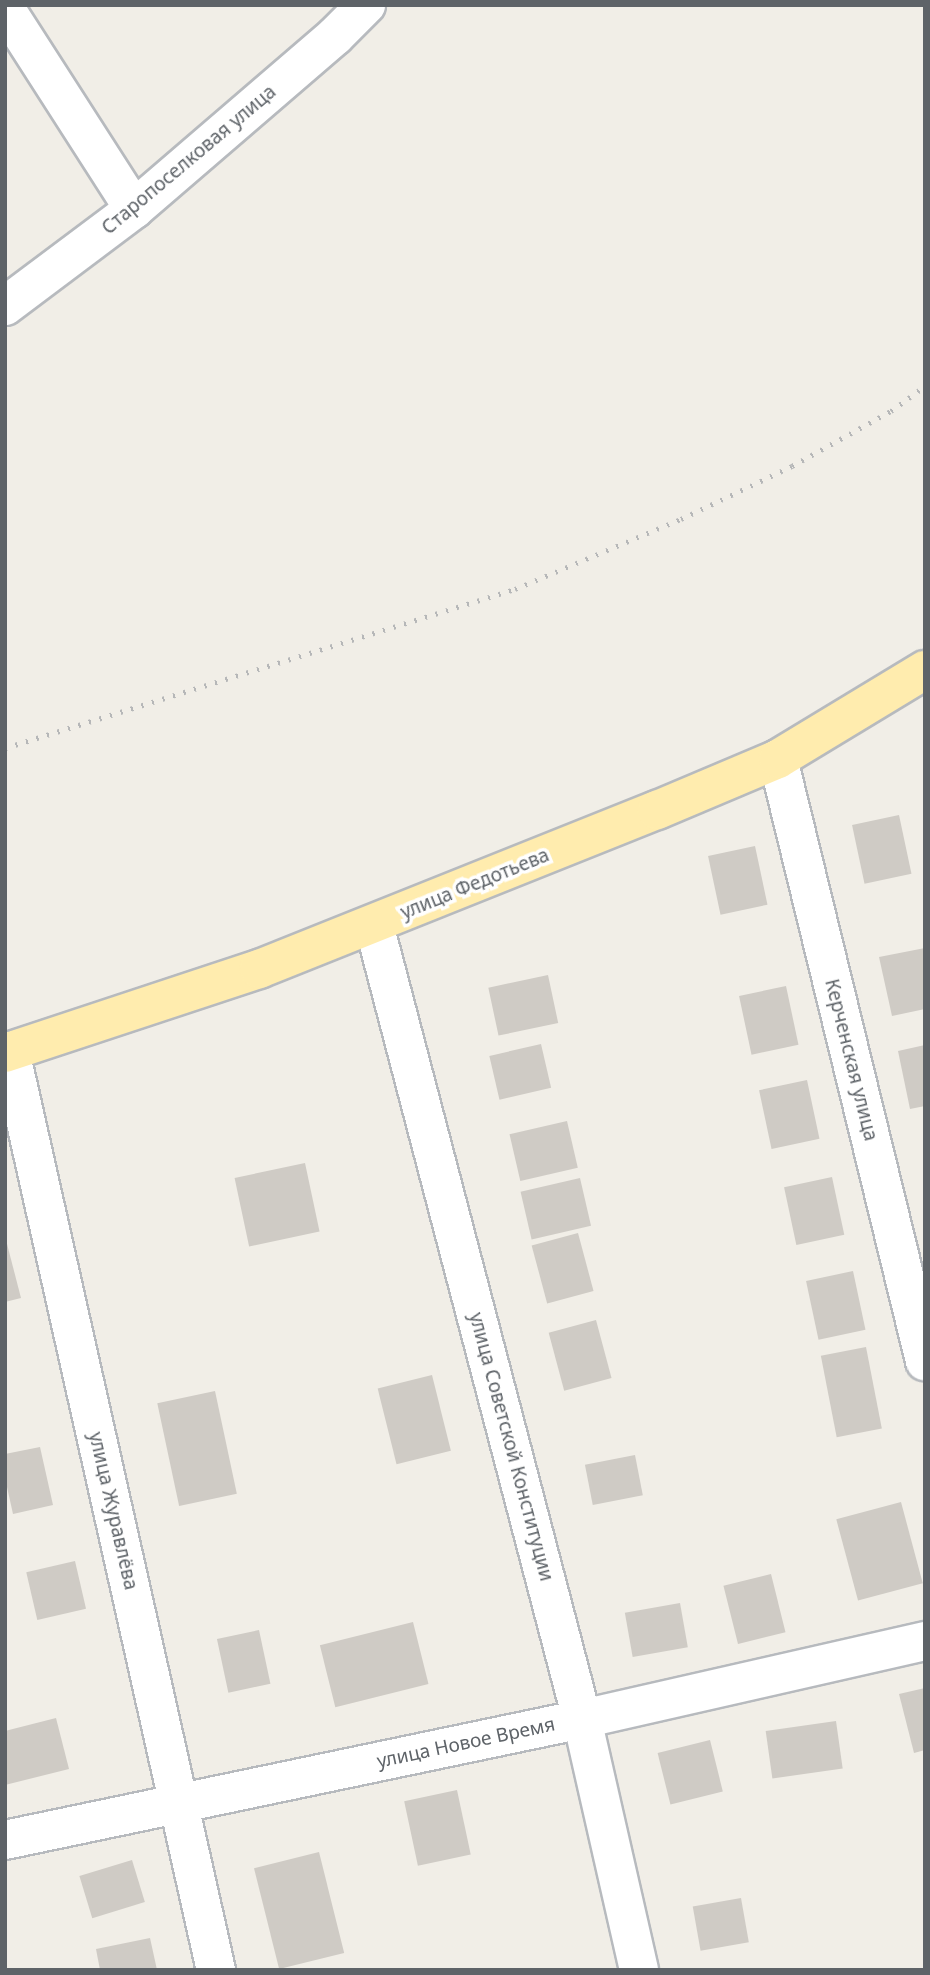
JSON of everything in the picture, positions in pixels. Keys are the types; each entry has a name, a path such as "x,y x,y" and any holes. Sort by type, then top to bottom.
{"main road":[{"name":"улица Федотьева","path":"8,1052 259,969 374,925 778,759 925,670"}],"street":[{"name":"Старопоселковая улица","path":"5,306 134,209 335,36 366,5"},
{"path":"5,8 134,209"},
{"name":"Керченская улица","path":"778,759 925,1361"},
{"name":"улица Советской Конституции","path":"374,925 582,1719 639,1970"},
{"name":"улица Журавлёва","path":"8,1052 216,1970"},
{"name":"улица Новое Время","path":"5,1840 582,1719 925,1641"}],"building":[{"path":"899,815 911,874 865,884 852,825"},
{"path":"755,846 767,905 721,915 708,856"},
{"path":"925,948 925,1009 892,1016 879,957"},
{"path":"548,975 558,1023 499,1036 488,988"},
{"path":"786,986 798,1045 752,1055 739,996"},
{"path":"541,1044 551,1088 499,1100 489,1056"},
{"path":"925,1045 925,1106 910,1109 898,1051"},
{"path":"807,1080 819,1139 772,1149 759,1090"},
{"path":"567,1121 578,1168 520,1181 510,1134"},
{"path":"305,1163 320,1231 249,1246 235,1178"},
{"path":"832,1177 844,1235 796,1245 784,1187"},
{"path":"580,1178 591,1226 532,1239 521,1192"},
{"path":"578,1233 594,1291 547,1303 532,1245"},
{"path":"5,1241 21,1298 5,1302"},
{"path":"853,1271 865,1330 819,1340 806,1281"},
{"path":"596,1320 612,1378 564,1391 549,1333"},
{"path":"866,1347 882,1428 837,1437 821,1356"},
{"path":"432,1375 451,1451 397,1464 378,1389"},
{"path":"215,1391 237,1494 179,1506 157,1403"},
{"path":"40,1447 53,1505 13,1514 5,1478 5,1454"},
{"path":"635,1455 643,1495 593,1505 585,1465"},
{"path":"901,1502 923,1583 858,1600 836,1519"},
{"path":"75,1561 86,1609 37,1620 26,1572"},
{"path":"771,1574 786,1632 738,1644 723,1586"},
{"path":"680,1603 688,1647 633,1657 625,1613"},
{"path":"413,1622 428,1684 335,1707 320,1645"},
{"path":"259,1630 270,1684 228,1693 217,1639"},
{"path":"925,1688 925,1750 914,1753 899,1694"},
{"path":"56,1718 69,1769 5,1785 5,1731"},
{"path":"836,1721 843,1769 772,1778 766,1731"},
{"path":"710,1740 723,1791 670,1804 658,1753"},
{"path":"457,1790 471,1855 418,1866 404,1801"},
{"path":"319,1852 344,1953 279,1969 254,1868"},
{"path":"132,1860 145,1902 92,1918 79,1876"},
{"path":"741,1898 749,1942 701,1951 693,1907"},
{"path":"150,1938 157,1970 100,1970 96,1949"}],"railway":[{"path":"5,748 515,589 681,519 792,466 891,411 925,386"}]}
